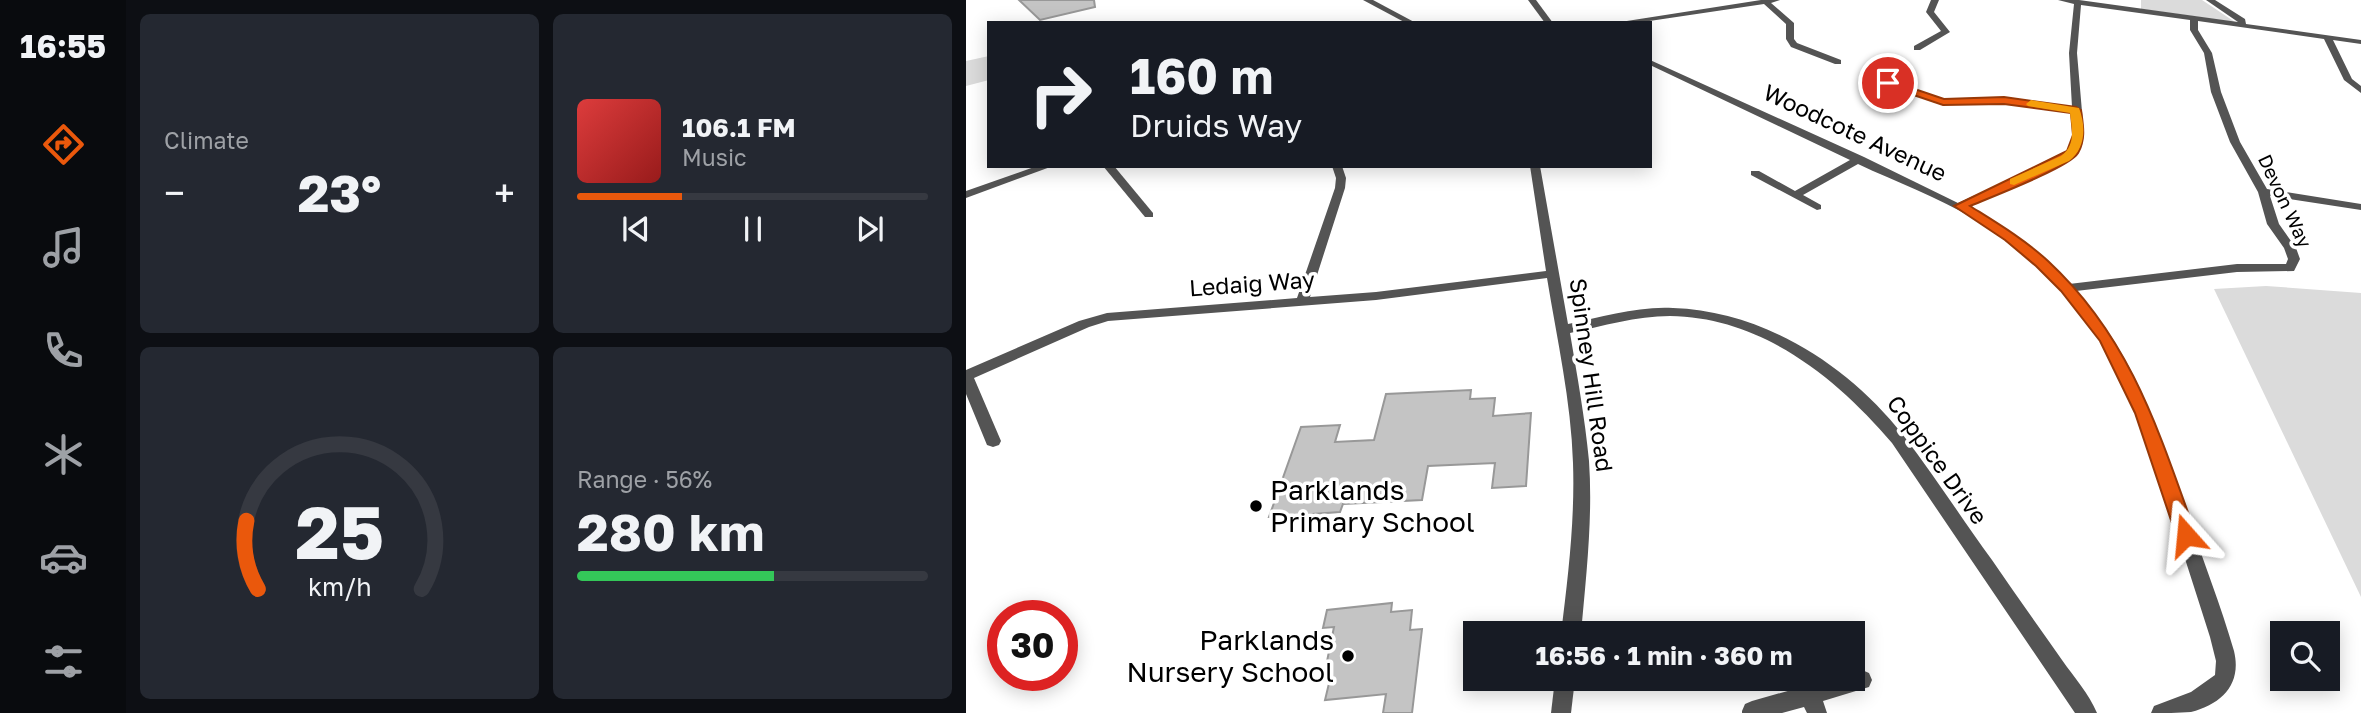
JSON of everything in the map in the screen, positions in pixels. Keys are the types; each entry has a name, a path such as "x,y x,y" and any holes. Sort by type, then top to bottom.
{"street":[{"path":"1367,0 1408,21"},
{"path":"1532,0 1548,21"},
{"path":"1724,0 1732,6"},
{"path":"1631,21 1776,0"},
{"path":"1917,48 1946,32 1930,12 1935,0"},
{"path":"2062,0 2361,42"},
{"path":"2210,0 2242,21 2243,26"},
{"path":"1766,2 1790,23 1790,39 1794,45 1838,62"},
{"path":"1960,206 2058,162 2072,153 2079,135 2073,53 2078,2"},
{"name":"Devon Way","path":"2066,288 2237,268 2290,268 2294,259 2290,248 2273,224 2263,192 2235,142 2216,92 2208,52 2194,30 2194,19"},
{"path":"2328,39 2348,80 2361,90"},
{"name":"Woodcote Avenue","path":"1652,63 1960,206 2025,249 2066,288 2107,339 2144,413 2216,624 2225,660 2227,675 2219,686 2205,696 2161,713"},
{"path":"1888,83 1943,102 2004,100 2076,110"},
{"path":"1795,195 1860,159"},
{"path":"966,195 1042,168"},
{"path":"1110,168 1149,215"},
{"path":"1302,301 1340,188 1341,178 1338,168"},
{"name":"Spinney Hill Road","path":"1535,168 1574,400 1581,463 1580,551 1572,621"},
{"path":"1755,173 1817,207"},
{"path":"2263,192 2361,207"},
{"name":"Ledaig Way","path":"966,377 1084,324 1107,317 1407,293 1552,274"},
{"name":"Coppice Drive","path":"1562,330 1648,314 1693,313 1758,331 1794,348 1835,374 1869,404 1897,439 2087,713"},
{"path":"966,377 993,441"},
{"path":"1561,713 1564,691"},
{"path":"1752,711 1813,704 1840,691"}],"shaded area":[{"path":"2141,0 2202,0 2235,22 2141,9"},
{"path":"987,56 987,81 966,86 966,61"},
{"path":"2266,286 2361,293 2361,597 2214,289"}],"building":[{"path":"1019,0 1094,0 1095,7 1040,20"},
{"name":"Parklands Primary School","path":"1471,390 1470,399 1495,398 1493,416 1531,413 1526,486 1492,488 1495,463 1428,466 1422,500 1343,504 1340,512 1269,517 1301,427 1340,425 1335,442 1374,440 1386,394"},
{"path":"1392,603 1391,612 1412,610 1410,630 1422,629 1412,713 1383,713 1386,694 1325,700 1331,675 1324,676 1334,627 1323,628 1327,610"}],"slow traffic":[{"path":"2014,182 2065,158 2076,148 2078,141 2076,110 2031,104"}],"place":[{"name":"Parklands Primary School","path":"1256,506"},
{"name":"Parklands Nursery School","path":"1348,656"}],"route":[{"path":"1888,83 1943,102 2004,100 2076,110 2079,135 2072,153 2058,162 1960,206 2009,237 2041,263 2066,288 2107,339 2144,413 2186,535"}]}
